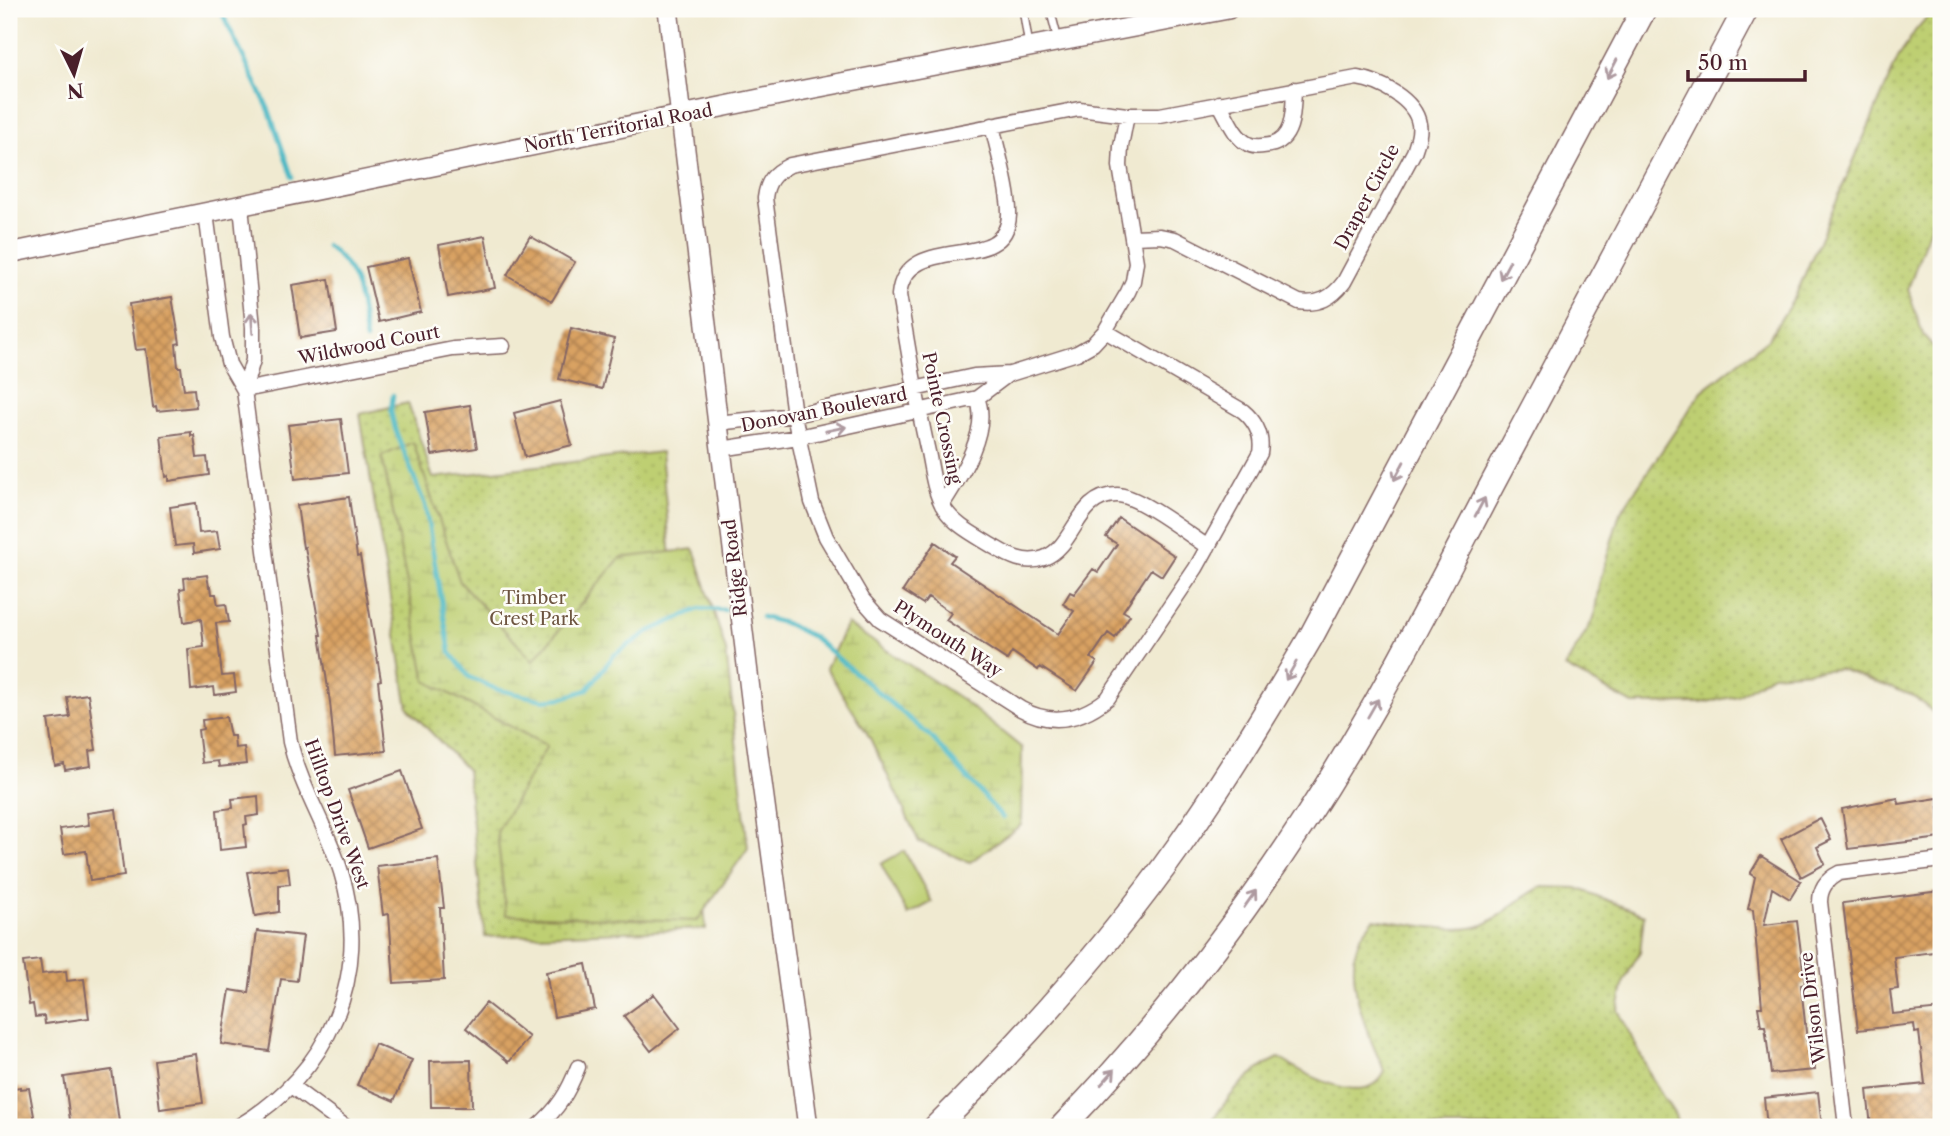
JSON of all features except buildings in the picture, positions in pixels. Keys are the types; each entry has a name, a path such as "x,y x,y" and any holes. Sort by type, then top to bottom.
{"highway":[{"path":"936,1127 994,1069 1096,954 1178,848 1259,724 1312,635 1644,9"},
{"path":"1062,1127 1132,1051 1182,990 1230,928 1306,817 1375,704 1746,9"}],"main road":[{"name":"Ridge Road","path":"668,9 716,423 808,1127"},
{"name":"North Territorial Road","path":"9,253 1228,9"}],"street":[{"name":"Draper Circle","path":"1127,116 1160,115 1349,78 1368,79 1408,104 1419,123 1419,137 1414,152 1344,282 1335,293 1318,302 1299,302 1175,239 1160,236 1133,237"},
{"path":"1219,103 1235,132 1247,144 1259,147 1275,144 1286,134 1292,120 1294,89"},
{"name":"Plymouth Way","path":"1105,331 1243,411 1257,427 1261,447 1255,466 1208,547 1108,698 1095,709 1076,717 1059,720 1039,718 869,610 826,537 812,502 794,415 765,198 770,179 790,165 1079,109 1127,116"},
{"name":"Donovan Boulevard","path":"716,423 794,415 974,376 1010,374 1077,353 1093,344 1105,331 1133,281 1136,262 1120,166 1127,116"},
{"name":"Pointe Crossing","path":"992,125 1009,208 1007,225 1002,235 982,248 921,260 911,266 900,283 899,295 919,412 936,490 942,505 960,525 1017,559 1036,561 1048,557 1060,546 1089,505 1102,497 1114,495 1132,498 1208,547"},
{"name":"Hilltop Drive West","path":"241,206 253,327 253,360 244,390"},
{"name":"Hilltop Drive West","path":"206,214 222,337 229,364 244,390 290,742 303,786 341,871 351,921 350,966 339,1011 319,1051 291,1086 273,1103 236,1127"},
{"name":"Wildwood Court","path":"244,390 453,349 503,346"},
{"name":"Donovan Boulevard","path":"720,449 798,437 976,398 1010,374"},
{"path":"942,505 960,478 982,423 982,409 976,398"},
{"name":"Wilson Drive","path":"1846,1127 1820,902 1824,885 1839,873 1941,860"},
{"path":"537,1127 551,1115 568,1093 578,1067"},
{"path":"291,1086 346,1127"}],"lane":[{"path":"1023,9 1029,47"},
{"path":"1050,9 1059,41"}],"green space":[{"path":"1934,9 1941,9 1941,176 1936,210 1908,289 1923,335 1941,355 1941,719 1914,696 1839,669 1772,674 1738,696 1701,703 1633,704 1565,667 1594,618 1599,584 1620,513 1702,391 1768,339 1795,297 1898,58 1915,31"},
{"name":"Timber Crest Park","path":"408,403 433,478 661,452 706,929 485,937 467,770 408,708 360,414"},
{"path":"413,442 460,582 533,661 620,558 694,549 726,651 748,848 697,921 506,915 497,832 547,746 426,681 382,456"},
{"path":"847,624 961,699 1022,748 1021,825 970,862 919,842 870,738 826,668"},
{"path":"904,851 932,902 908,915 881,864"},
{"path":"1542,887 1577,888 1644,915 1640,952 1624,981 1618,1010 1679,1127 1208,1127 1247,1079 1279,1058 1303,1072 1335,1085 1365,1088 1377,1083 1385,1071 1359,1005 1354,968 1361,936 1374,919 1446,928 1473,928 1491,921"}],"waterway":[{"path":"220,9 269,110 292,177"},
{"path":"327,246 339,257 353,278 360,300 366,340"},
{"path":"393,395 391,411 395,429 425,505 450,652 469,677 496,689 543,700 562,698 587,690 614,655 648,632 699,609 725,610"},
{"path":"762,617 787,624 813,637 931,737 1003,818"}]}
